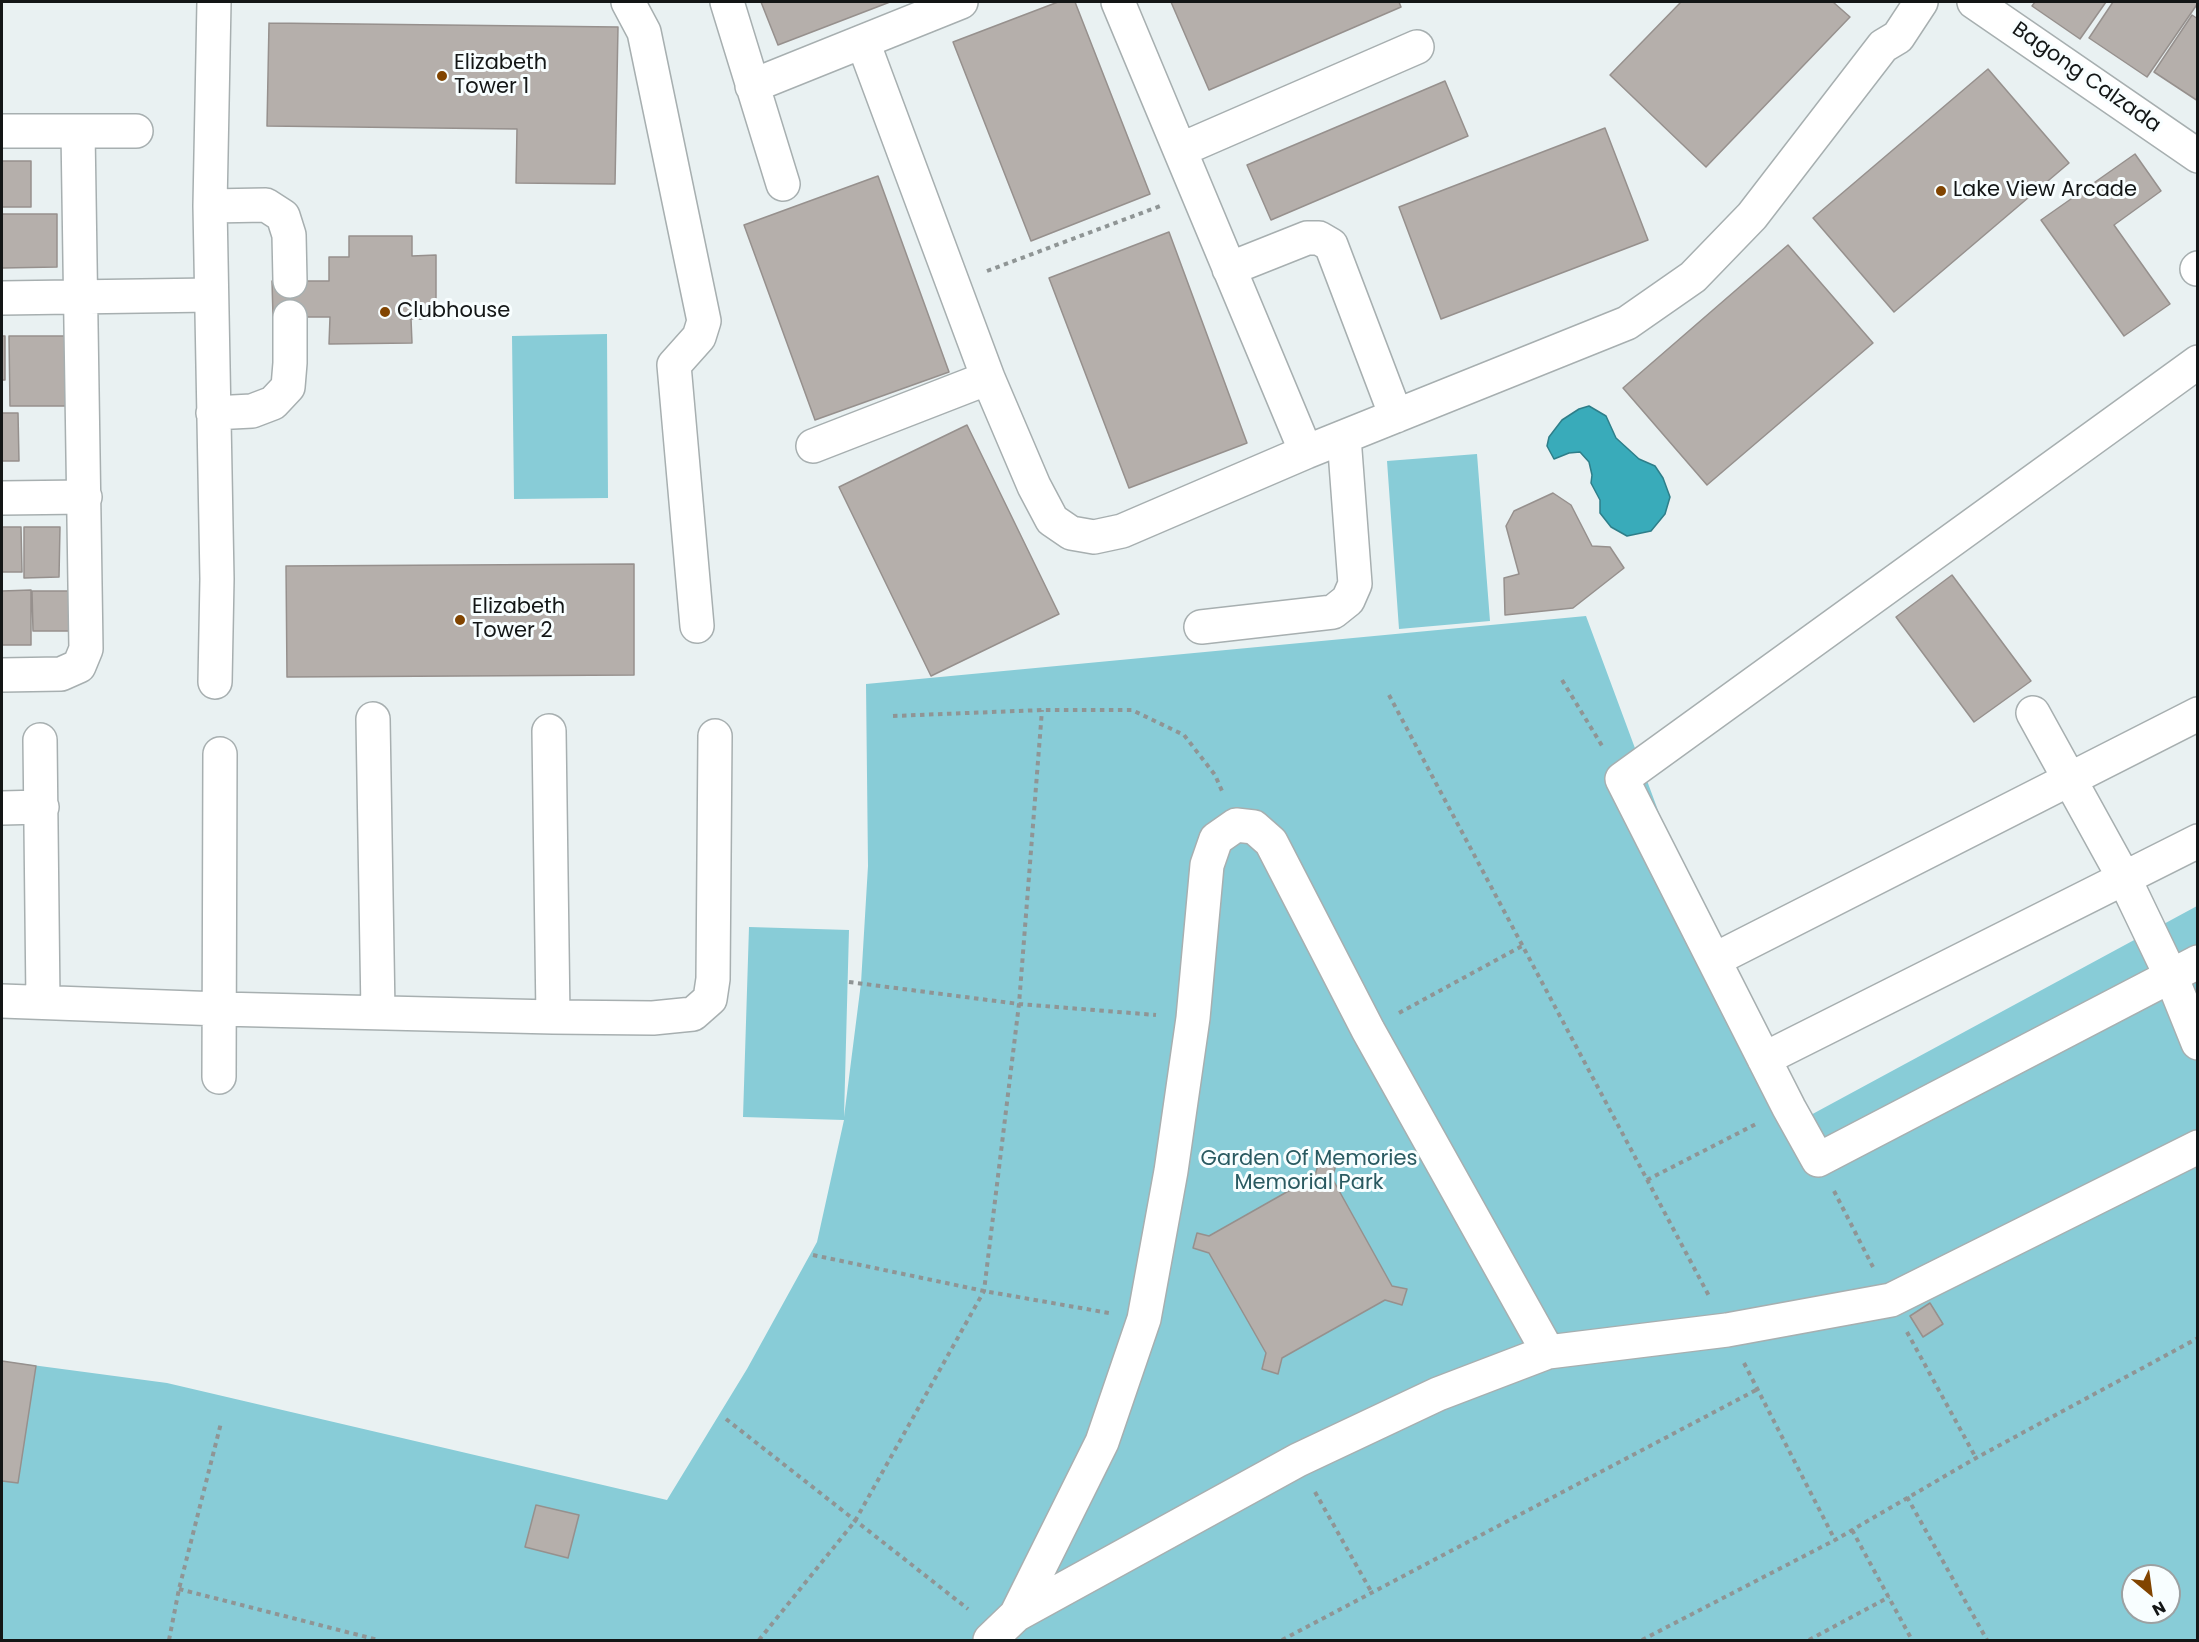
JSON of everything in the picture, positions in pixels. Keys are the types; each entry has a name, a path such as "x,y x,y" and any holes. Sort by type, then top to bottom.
{"street":[{"path":"214,2 210,206 217,579 215,682"},
{"path":"628,2 644,32 704,321 699,337 674,365 697,626"},
{"path":"727,2 783,184"},
{"path":"752,86 961,2"},
{"path":"1118,2 1306,452"},
{"path":"1883,46 1885,29 1901,2"},
{"path":"863,42 988,378 1034,486 1052,520 1071,533 1094,537 1122,531 1306,452 1627,323 1693,278 1752,216 1883,46 1898,38 1921,2"},
{"name":"Bagong Calzada","path":"1985,4 2198,156"},
{"path":"1180,150 1417,47"},
{"path":"2,131 136,131"},
{"path":"2,675 61,674 79,666 86,649 78,131"},
{"path":"210,206 266,205 283,216 289,236 290,281"},
{"path":"1229,269 1306,238 1319,238 1331,245 1396,416"},
{"path":"2,298 211,295"},
{"path":"213,413 252,411 273,403 288,387 290,317"},
{"path":"2184,969 1818,1160 1789,1108 1622,779 2198,362"},
{"path":"813,446 988,378"},
{"path":"1201,627 1334,612 1348,600 1355,584 1344,437"},
{"path":"2,498 85,497"},
{"path":"2033,713 2124,878 2184,969 2198,1044"},
{"path":"1714,960 2198,714"},
{"path":"373,719 378,1012"},
{"path":"549,731 553,1017"},
{"path":"2,1001 553,1017 675,1017 693,1014 710,999 713,980 715,736"},
{"path":"40,741 43,1001"},
{"path":"219,1077 220,754"},
{"path":"2,808 42,807"},
{"path":"1001,1629 1102,1442 1144,1319 1171,1171 1193,1018 1207,865 1216,839 1236,825 1254,827 1271,842 1368,1030 1548,1352"},
{"path":"1764,1059 2198,841"},
{"path":"1001,1629 1298,1461 1438,1394 1548,1352 1727,1330 1891,1300 2198,1148"}],"path":[{"path":"954,284 1197,193"},
{"path":"1562,680 1622,779"},
{"path":"1389,695 1727,1330 1835,1540"},
{"path":"759,1641 855,1521 984,1291 1019,1004 1042,710"},
{"path":"893,716 1042,710 1132,710 1184,735 1215,775 1236,825"},
{"path":"1368,1030 1522,946"},
{"path":"849,982 1019,1004 1193,1018"},
{"path":"1647,1180 1789,1108"},
{"path":"1818,1160 1976,1458"},
{"path":"813,1255 984,1291 1144,1319"},
{"path":"1642,1641 1835,1540 1976,1458 2198,1338"},
{"path":"1282,1641 1758,1389"},
{"path":"726,1419 855,1521 1001,1629"},
{"path":"169,1641 178,1589 221,1423"},
{"path":"1298,1461 1372,1593"},
{"path":"1908,1497 1988,1641"},
{"path":"1852,1530 1912,1641"},
{"path":"178,1589 378,1641"},
{"path":"1809,1641 1889,1597"}],"green space":[{"path":"607,334 608,498 514,499 512,336"},
{"path":"1477,454 1490,621 1399,629 1387,461"},
{"name":"Garden Of Memories Memorial Park","path":"1586,616 1679,867 1807,1117 2197,906 2197,1640 2,1640 2,1361 167,1383 667,1500 747,1369 817,1242 844,1120 743,1117 749,927 849,930 844,1117 861,983 868,866 866,684"}],"shaded area":[{"path":"1589,406 1606,416 1616,438 1639,459 1655,466 1663,478 1670,497 1665,514 1651,531 1627,536 1611,527 1600,513 1600,500 1591,483 1589,462 1580,452 1569,453 1554,459 1547,446 1549,437 1562,420 1579,409"}],"building":[{"path":"761,2 890,2 778,45"},
{"path":"1058,2 1075,2 1150,194 1031,241 953,42"},
{"path":"1171,2 1399,2 1401,7 1209,90"},
{"path":"1681,2 1833,2 1850,17 1706,167 1610,75"},
{"path":"2035,2 2106,2 2080,39 2032,6"},
{"path":"2113,2 2198,3 2147,77 2089,38"},
{"path":"2192,15 2198,19 2198,101 2154,72"},
{"name":"Elizabeth Tower 1","path":"269,23 618,27 615,184 516,183 517,129 267,126"},
{"name":"Lake View Arcade","path":"1988,69 2069,163 1894,312 1813,218"},
{"path":"1445,81 1468,136 1271,220 1247,165"},
{"path":"1605,128 1648,240 1441,319 1399,207"},
{"path":"2135,154 2161,191 2114,225 2170,304 2124,336 2041,220"},
{"path":"2,161 31,161 31,207 2,207"},
{"path":"878,176 949,372 815,420 744,225"},
{"path":"2,214 57,214 57,267 2,268"},
{"path":"1169,232 1247,443 1129,488 1049,278"},
{"path":"349,236 412,236 412,256 436,255 436,319 411,319 412,343 329,344 330,317 273,317 272,281 329,281 329,257 349,257"},
{"path":"1788,245 1873,343 1707,485 1623,388"},
{"path":"2,336 5,336 5,380 2,380"},
{"path":"9,336 68,336 69,406 10,406"},
{"path":"2,413 18,413 19,461 2,461"},
{"path":"967,425 1059,614 931,676 839,487"},
{"path":"1553,493 1571,505 1592,546 1610,547 1624,568 1573,608 1505,615 1504,578 1519,574 1506,526 1514,511"},
{"path":"2,527 21,527 22,572 2,572"},
{"path":"24,527 60,527 59,577 24,578"},
{"name":"Elizabeth Tower 2","path":"634,564 634,675 287,677 286,566"},
{"path":"1952,575 2031,681 1974,722 1896,617"},
{"path":"31,590 31,645 2,645 2,591"},
{"path":"32,591 70,591 70,631 33,631"},
{"path":"1319,1161 1336,1165 1332,1178 1392,1286 1407,1289 1402,1305 1385,1300 1282,1358 1278,1374 1262,1369 1266,1353 1209,1253 1193,1248 1197,1233 1209,1236 1315,1176"},
{"path":"1930,1303 1943,1324 1923,1337 1910,1316"},
{"path":"2,1361 36,1366 18,1483 2,1481"},
{"path":"536,1505 579,1515 568,1558 525,1547"}],"place":[{"name":"Elizabeth Tower 1","path":"442,76"},
{"name":"Lake View Arcade","path":"1941,191"},
{"name":"Clubhouse","path":"385,312"},
{"name":"Elizabeth Tower 2","path":"460,620"}]}
